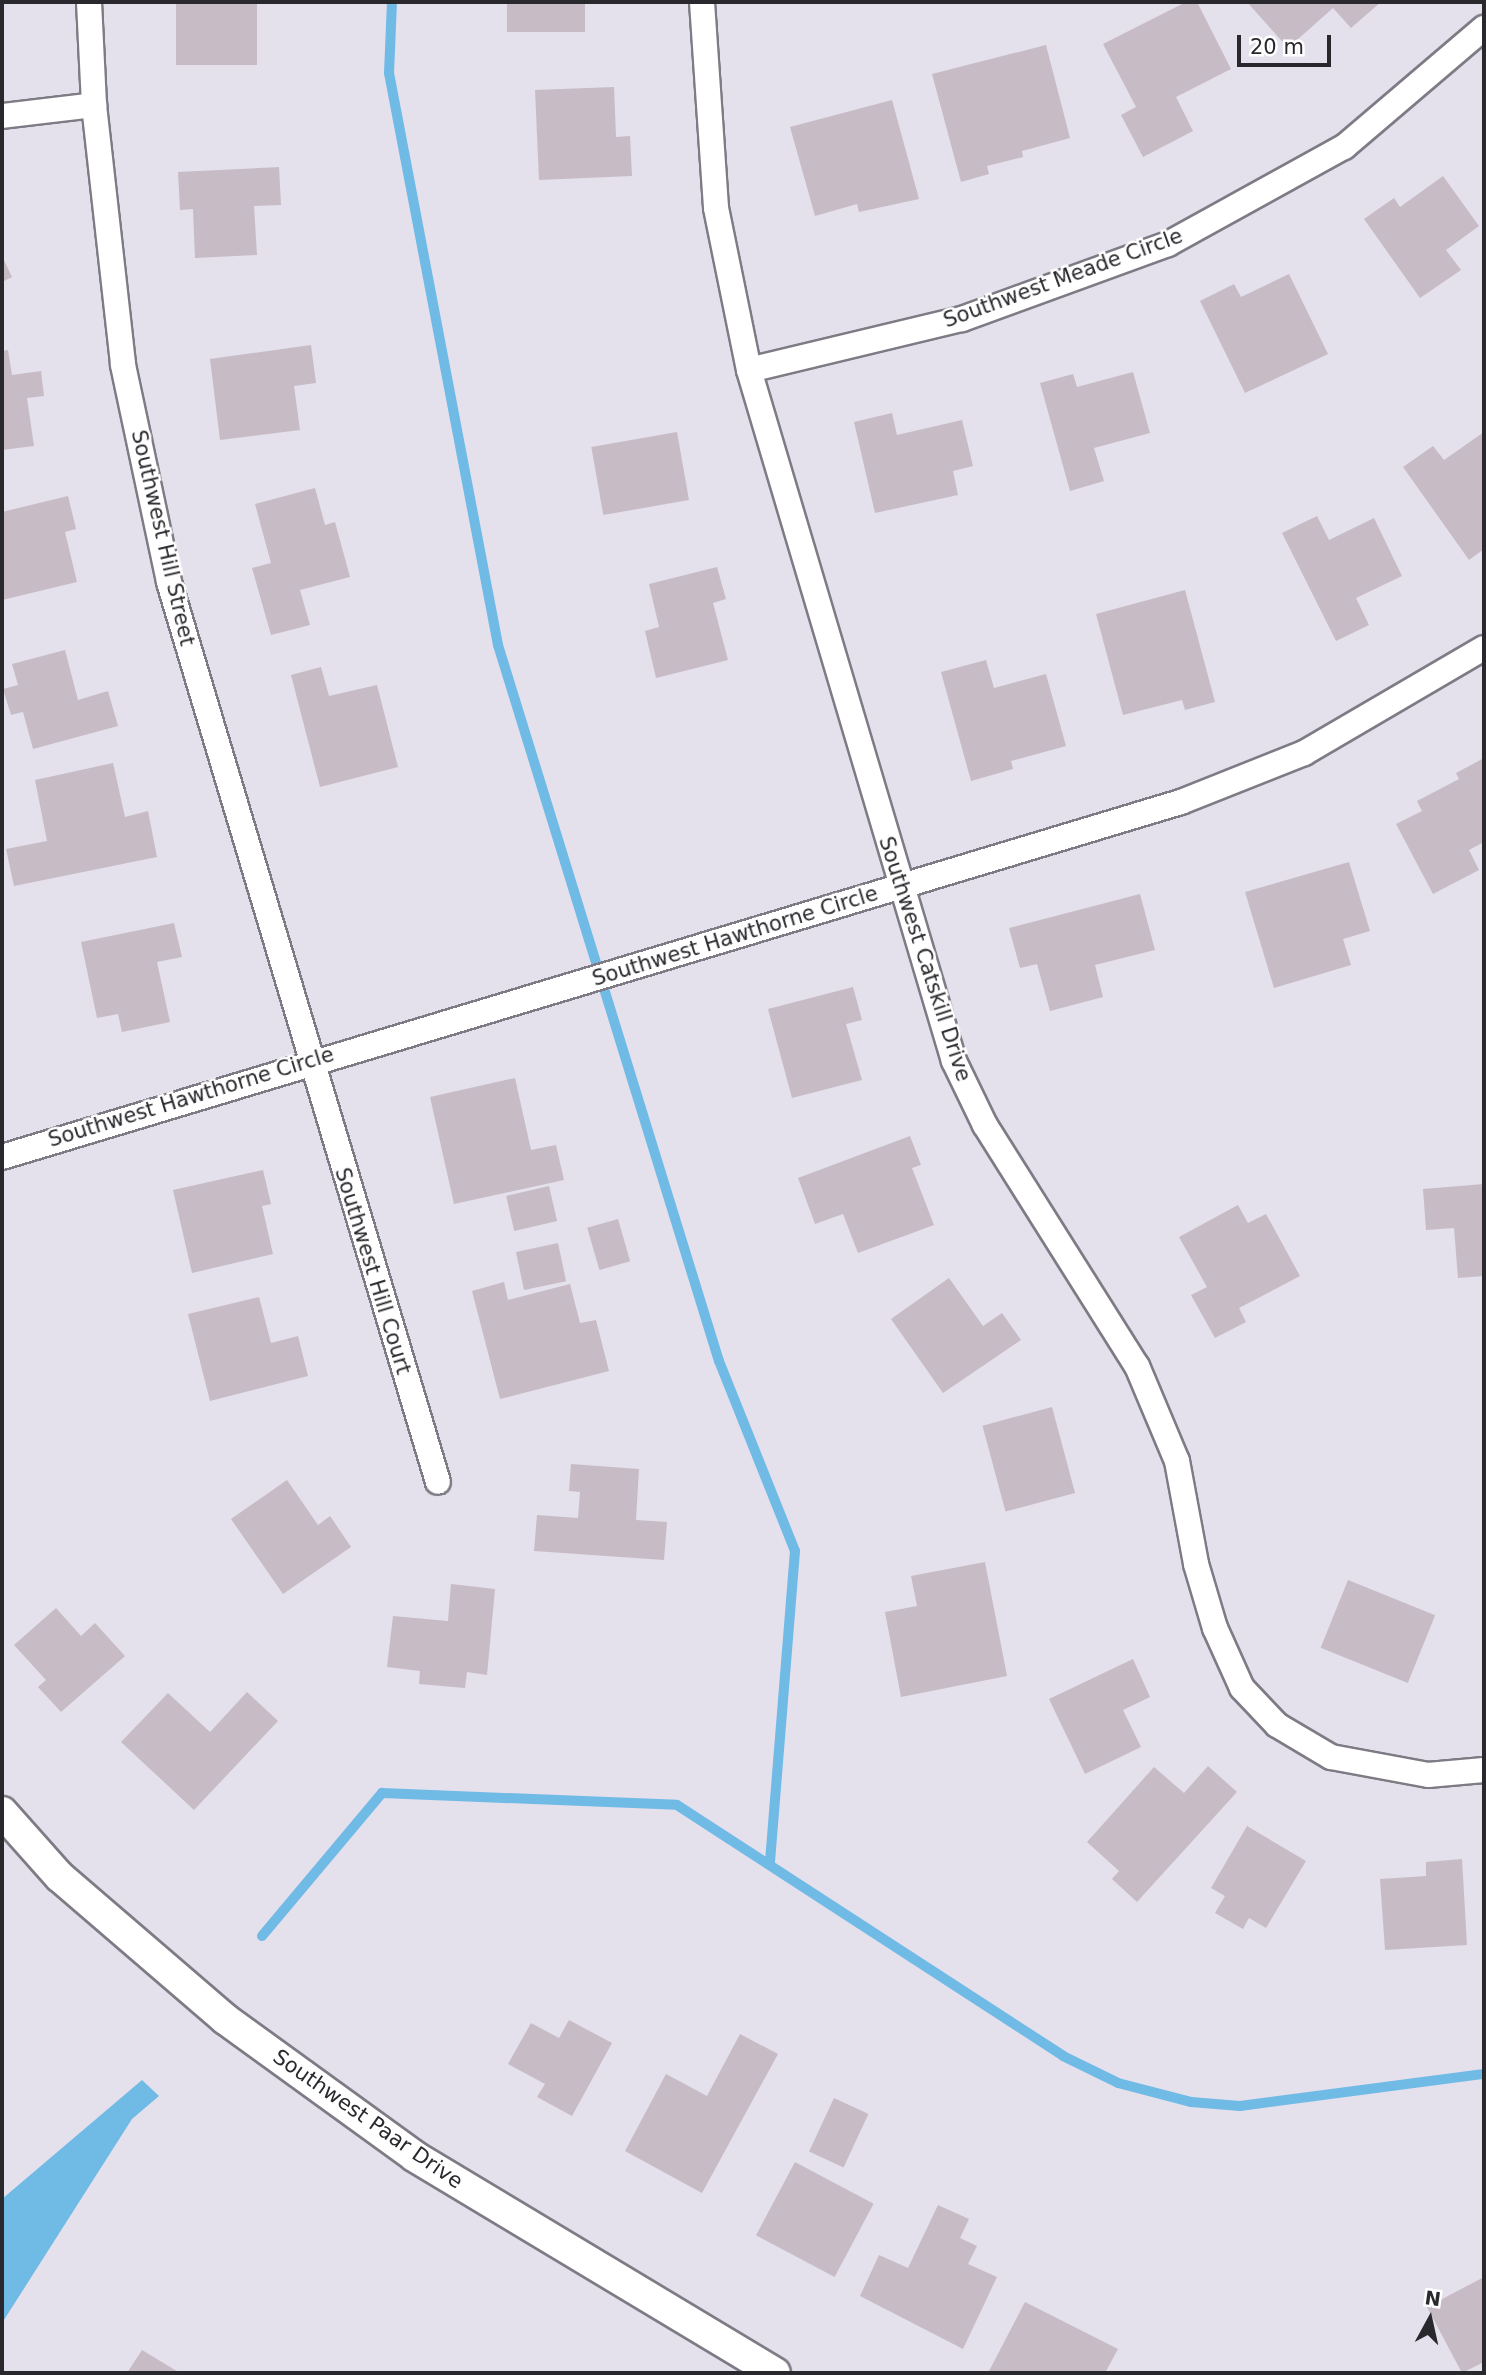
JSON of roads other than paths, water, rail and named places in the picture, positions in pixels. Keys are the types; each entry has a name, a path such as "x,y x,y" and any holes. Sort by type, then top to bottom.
{"street":[{"name":"Southwest Hill Street","path":"89,2 94,104 123,365 169,582 309,1060"},
{"name":"Southwest Catskill Drive","path":"702,2 716,208 748,370 899,887 954,1061 985,1125 1137,1366 1178,1461 1196,1564 1214,1628 1242,1688 1277,1725 1331,1757 1428,1775 1484,1770"},
{"name":"Southwest Meade Circle","path":"748,370 962,319 1168,244 1344,147 1484,28"},
{"path":"2,116 94,104"},
{"name":"Southwest Hawthorne Circle","path":"2,1157 309,1060 1181,802 1304,753 1484,648"},
{"name":"Southwest Hill Court","path":"309,1060 438,1482"},
{"name":"Southwest Paar Drive","path":"2,1812 60,1877 225,2019 407,2151 775,2373"}],"water":[{"path":"142,2080 159,2096 132,2119 2,2323 2,2199"}],"waterway":[{"path":"392,2 389,73 498,645 719,1361 795,1551 770,1862"},
{"path":"262,1936 382,1793 677,1805 1063,2056 1118,2083 1191,2102 1240,2106 1484,2074"}]}
